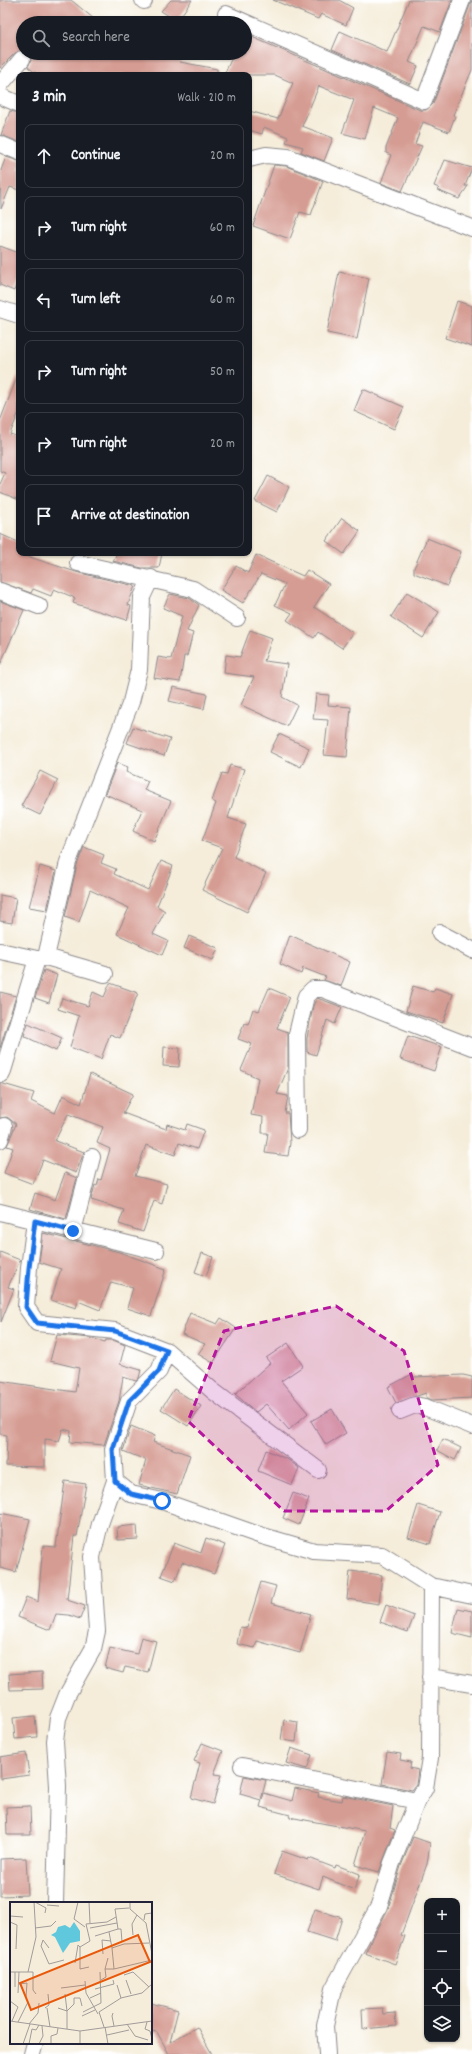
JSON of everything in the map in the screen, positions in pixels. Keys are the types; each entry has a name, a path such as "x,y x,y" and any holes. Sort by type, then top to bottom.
{"street":[{"path":"252,25 424,101 462,0"},
{"path":"226,14 231,16"},
{"path":"0,85 21,60"},
{"path":"0,96 16,103"},
{"path":"0,144 16,151"},
{"path":"252,158 266,155 288,157 472,228"},
{"path":"0,309 16,314"},
{"path":"78,563 151,578 192,589 237,618"},
{"path":"2,1074 42,958 68,862 131,702 139,670 142,597 151,578"},
{"path":"0,591 39,606"},
{"path":"440,933 472,950"},
{"path":"0,951 42,958 105,974"},
{"path":"298,1130 297,1034 306,996 313,989 330,992 472,1047"},
{"path":"73,1231 92,1157"},
{"path":"0,1212 156,1251"},
{"path":"35,1221 26,1307 37,1323 115,1331 167,1350 213,1391 318,1470"},
{"path":"55,1902 58,1786 55,1741 57,1726 67,1695 93,1649 97,1631 92,1556 100,1524 115,1481 113,1449 129,1401 159,1371 167,1350"},
{"path":"400,1411 415,1405 425,1407 472,1426"},
{"path":"115,1481 131,1494 162,1501 256,1534 314,1551 382,1555 431,1586 472,1595"},
{"path":"327,2054 325,2026 333,1989 379,1906 392,1863 425,1788 430,1758 431,1586"},
{"path":"430,1677 472,1684"},
{"path":"242,1766 418,1801"},
{"path":"32,2054 35,2044"}],"highlighted area":[{"path":"336,1306 404,1351 438,1465 386,1511 284,1511 188,1421 224,1331"}],"building":[{"path":"0,0 71,0 90,16 16,16 16,53 0,68"},
{"path":"171,0 192,0 181,16 169,16 161,11"},
{"path":"273,0 339,0 353,8 346,25 321,14 318,19"},
{"path":"409,0 452,0 440,32 424,26 409,62 418,66 410,84 332,50 340,31 387,52"},
{"path":"472,0 472,70 453,115 455,116 449,132 423,122 415,144 422,146 402,191 381,183 391,155 386,153 386,148 398,118 374,108 365,139 342,133 354,100 319,86 302,126 333,138 324,161 301,152 303,147 286,142 288,137 264,127 262,134 252,131 252,112 278,119 293,83 275,75 252,75 252,72 225,72 231,60 252,60 252,37 420,110 426,110 433,104"},
{"path":"31,60 179,60 180,62 217,69 217,72 34,72 28,67"},
{"path":"10,111 16,112 16,141 1,135"},
{"path":"6,157 16,160 16,189 10,187 1,209 0,173"},
{"path":"445,160 472,168 465,186 468,186 459,199 437,190 439,188 434,186"},
{"path":"274,165 286,166 323,181 311,215 300,212 290,239 253,226"},
{"path":"0,246 16,252 16,285 14,291 0,285"},
{"path":"339,272 369,278 357,339 327,333"},
{"path":"457,301 472,306 472,347 445,338"},
{"path":"16,380 16,419 10,434 16,436 16,499 0,492 0,484 5,473 0,471 0,421"},
{"path":"363,389 404,407 394,429 354,411"},
{"path":"268,476 289,487 277,512 255,501"},
{"path":"342,518 360,531 344,554 326,541"},
{"path":"0,534 16,541 16,556 26,556 76,572 135,586 128,605 131,606 127,620 73,603 75,598 54,589 51,596 33,589 31,593 0,582"},
{"path":"427,538 461,552 447,586 414,573 414,568"},
{"path":"256,555 303,576 307,570 329,584 314,607 353,633 342,648 318,632 314,638 287,620 292,613 275,605 285,584 261,574 243,603 221,590 236,566 248,573"},
{"path":"116,556 161,556 159,568 142,568 113,561"},
{"path":"407,592 439,612 423,638 391,617"},
{"path":"170,594 189,598 199,605 187,631 193,633 187,656 184,656 180,682 154,678 158,657 171,659 182,616 163,608"},
{"path":"0,601 24,610 0,665"},
{"path":"250,630 272,638 264,661 287,664 282,697 297,705 287,726 241,705 254,677 224,673 226,655 240,657"},
{"path":"173,687 207,694 204,709 169,701"},
{"path":"316,694 329,695 328,705 351,707 347,757 324,755 328,720 313,719"},
{"path":"133,727 170,739 164,756 127,743"},
{"path":"279,734 309,748 301,767 270,752"},
{"path":"117,763 128,767 126,772 148,781 144,790 171,801 154,841 133,831 142,810 105,794"},
{"path":"230,765 244,769 228,818 246,824 234,857 266,873 247,912 202,890 222,848 202,841 216,803 212,801 222,773 227,774"},
{"path":"40,771 58,780 40,815 21,806"},
{"path":"84,847 104,855 101,863 116,869 114,874 148,890 161,861 173,866 157,906 165,911 153,934 168,941 162,955 117,934 129,908 90,890 79,922 65,917 77,865"},
{"path":"40,866 56,871 47,910 29,907"},
{"path":"0,895 16,898 12,923 0,921"},
{"path":"290,935 350,962 341,986 324,980 326,977 303,968 301,974 280,964"},
{"path":"189,936 218,948 213,960 184,948"},
{"path":"44,970 57,975 49,1003 35,998"},
{"path":"110,983 138,993 120,1038 110,1034 101,1059 70,1047 79,1016 58,1009 62,998 88,1006 93,992 104,997"},
{"path":"413,986 433,992 435,988 453,994 443,1023 406,1011"},
{"path":"269,988 290,997 277,1028 288,1032 288,1068 277,1094 288,1096 285,1113 288,1113 290,1143 288,1156 265,1153 268,1133 262,1133 263,1117 251,1115 258,1078 241,1070 252,1044 238,1039 244,1023 248,1024 253,1009 259,1011"},
{"path":"0,992 16,996 0,1048"},
{"path":"317,998 342,1007 335,1024 327,1020 316,1055 307,1052 307,1038 313,1006"},
{"path":"28,1023 62,1038 56,1051 24,1036"},
{"path":"408,1036 442,1047 434,1071 400,1059"},
{"path":"164,1047 180,1048 179,1067 163,1066"},
{"path":"90,1074 133,1094 123,1113 166,1129 167,1124 185,1130 187,1124 204,1130 197,1149 179,1143 175,1155 146,1145 135,1176 167,1184 162,1204 154,1201 143,1232 119,1224 124,1210 91,1200 95,1185 97,1186 99,1179 101,1180 110,1149 97,1143 103,1127 68,1114 55,1141 84,1152 76,1173 43,1160 33,1184 4,1173 13,1148 7,1146 16,1124 7,1117 0,1118 0,1083 34,1093 31,1101 55,1113 63,1095 81,1104"},
{"path":"65,1173 77,1178 66,1219 30,1209 35,1193 55,1200"},
{"path":"43,1233 119,1252 166,1269 151,1316 127,1308 133,1288 111,1282 100,1310 78,1301 76,1308 51,1300 61,1269 39,1262"},
{"path":"0,1252 20,1260 8,1287 14,1289 1,1322"},
{"path":"202,1253 213,1257 206,1276 195,1272"},
{"path":"190,1313 217,1324 221,1318 236,1328 213,1363 198,1354 205,1344 182,1334"},
{"path":"57,1335 91,1338 105,1342 106,1340 113,1340 125,1345 120,1364 141,1370 139,1378 136,1381 123,1377 119,1401 104,1445 70,1442 71,1431 63,1429 59,1441 45,1439 45,1467 6,1466 7,1435 0,1434 0,1381 75,1392 79,1368 50,1361"},
{"path":"288,1343 303,1366 281,1381 308,1413 289,1430 266,1404 256,1412 235,1394 270,1363 266,1358"},
{"path":"412,1374 414,1377 463,1375 472,1377 472,1398 432,1400 426,1397 426,1393 396,1403 388,1387"},
{"path":"174,1389 201,1406 188,1426 161,1409"},
{"path":"332,1409 346,1433 326,1445 311,1421"},
{"path":"131,1426 155,1436 153,1442 190,1455 177,1494 139,1485 146,1460 123,1451"},
{"path":"443,1439 461,1448 455,1460 437,1450"},
{"path":"266,1450 287,1459 299,1468 292,1485 258,1471"},
{"path":"65,1481 86,1484 77,1536 74,1536 67,1600 85,1606 80,1619 69,1615 56,1614 50,1630 18,1617 26,1597 38,1602 43,1546 56,1547"},
{"path":"293,1493 309,1499 299,1525 283,1518"},
{"path":"418,1505 440,1512 430,1544 408,1537"},
{"path":"0,1513 30,1519 16,1572 0,1568"},
{"path":"137,1525 138,1539 118,1540 117,1527"},
{"path":"206,1538 225,1545 214,1574 182,1562 175,1581 161,1576 174,1543 201,1553"},
{"path":"350,1571 382,1575 379,1604 347,1599"},
{"path":"261,1582 276,1586 271,1603 311,1614 300,1653 257,1641 255,1648 237,1644 240,1627 247,1628"},
{"path":"386,1605 414,1616 408,1632 380,1622"},
{"path":"458,1608 472,1611 472,1638 452,1633"},
{"path":"141,1637 156,1641 148,1672 125,1667 123,1673 105,1668 110,1648 137,1654"},
{"path":"42,1672 43,1689 10,1690 9,1674"},
{"path":"35,1716 37,1737 15,1739 13,1718"},
{"path":"284,1720 298,1722 296,1742 281,1740"},
{"path":"202,1743 223,1751 214,1774 221,1775 213,1804 191,1798 200,1763 194,1761"},
{"path":"291,1748 312,1755 307,1769 286,1763"},
{"path":"387,1752 401,1754 400,1760 411,1762 410,1768 418,1770 416,1785 412,1790 382,1784"},
{"path":"26,1753 29,1775 1,1779 0,1757"},
{"path":"244,1776 266,1780 261,1800 240,1794"},
{"path":"295,1788 319,1793 318,1797 342,1801 343,1796 393,1806 390,1828 395,1830 379,1872 355,1865 365,1831 289,1817 290,1815 260,1807 264,1793 292,1801"},
{"path":"30,1806 31,1835 7,1835 6,1807"},
{"path":"413,1837 430,1843 427,1864 401,1935 405,1936 395,1964 365,1953 388,1909 401,1866"},
{"path":"282,1851 308,1860 309,1858 335,1868 336,1865 360,1874 354,1890 323,1877 319,1889 274,1874"},
{"path":"26,1858 28,1895 0,1896 0,1859"},
{"path":"315,1909 342,1918 335,1941 307,1932"},
{"path":"152,2003 178,2010 170,2042 197,2027 212,2054 169,2054 157,2032 152,2031"},
{"path":"382,2008 383,2014 395,2013 396,2026 363,2029 362,2009"}],"route":[{"path":"73,1231 35,1221 26,1307 37,1323 115,1331 167,1350 159,1371 129,1401 113,1449 115,1481 131,1494 162,1501"}]}
